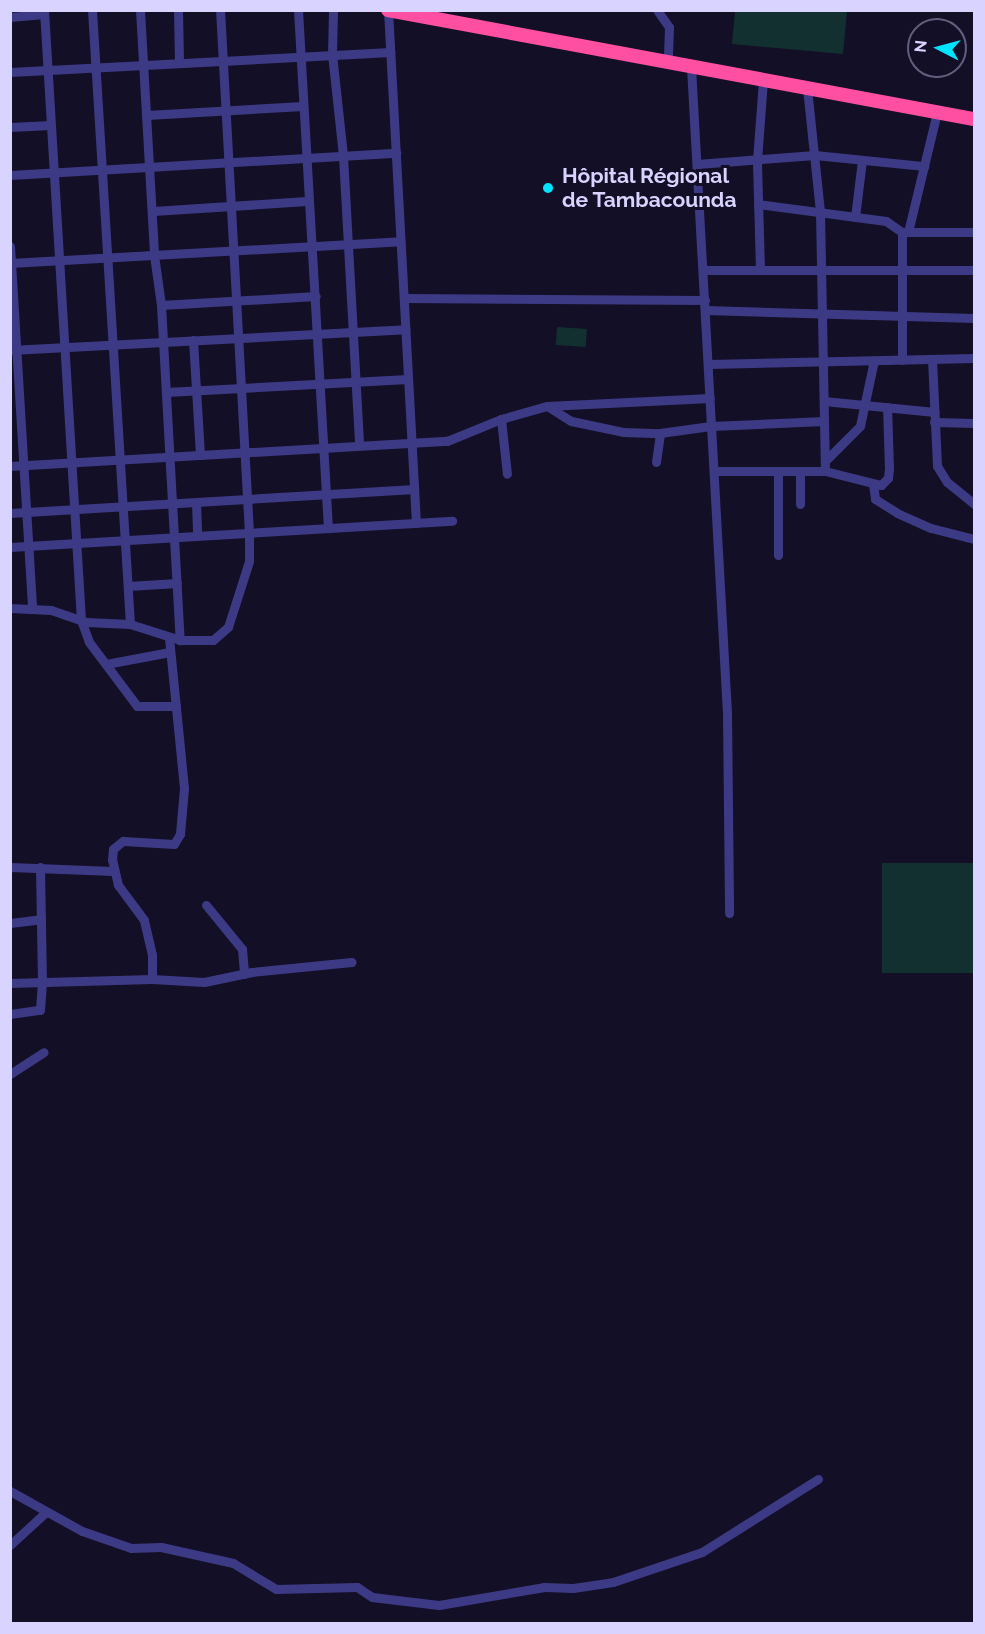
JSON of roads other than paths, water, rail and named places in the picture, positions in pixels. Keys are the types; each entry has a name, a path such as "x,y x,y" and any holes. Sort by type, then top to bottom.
{"highway":[{"path":"388,10 439,14 691,67 975,119"}],"street":[{"path":"92,10 107,257 115,345 130,624"},
{"path":"140,10 154,255 164,342 180,640"},
{"path":"178,10 179,62"},
{"path":"10,608 51,610 81,620 130,624 180,640 213,640 228,627 249,561 249,533 220,10"},
{"path":"298,10 307,201 316,296 328,528"},
{"path":"333,10 332,54 343,156 359,446"},
{"path":"388,10 416,524"},
{"path":"657,10 669,27 668,62"},
{"path":"10,17 44,12 46,70 61,261 81,620 89,642 137,706 176,706"},
{"path":"10,72 390,52"},
{"path":"691,67 727,713 729,913"},
{"path":"760,270 757,160 763,80"},
{"path":"807,88 820,212 825,466"},
{"path":"147,116 303,106"},
{"path":"903,360 902,270 905,232 937,112"},
{"path":"10,127 51,125"},
{"path":"10,175 396,153"},
{"path":"697,164 815,155 924,166"},
{"path":"855,217 862,160"},
{"path":"153,211 307,201"},
{"path":"758,204 886,221 905,232 975,232"},
{"path":"11,263 400,241"},
{"path":"10,246 14,350 32,609"},
{"path":"703,270 975,270"},
{"path":"161,305 316,296"},
{"path":"404,298 705,305 822,313 975,318"},
{"path":"14,350 405,329"},
{"path":"193,340 200,455"},
{"path":"708,364 975,358"},
{"path":"932,359 937,466 947,482 975,504"},
{"path":"825,466 860,426 874,360"},
{"path":"166,392 408,379"},
{"path":"10,466 447,441 501,419 547,406 710,398"},
{"path":"824,401 887,407 975,423"},
{"path":"547,406 571,421 623,432 660,433 711,426 824,421"},
{"path":"715,471 800,471 825,466 873,484 881,484 888,478 887,407"},
{"path":"501,419 507,474"},
{"path":"656,462 660,433"},
{"path":"778,471 778,555"},
{"path":"800,471 800,504"},
{"path":"873,484 875,499 897,513 931,528 975,539"},
{"path":"10,513 414,489"},
{"path":"196,502 197,536"},
{"path":"10,547 452,521"},
{"path":"128,586 177,584"},
{"path":"152,979 152,955 144,920 124,897 113,871 113,849 117,843 123,841 174,844 180,834 184,795 169,638"},
{"path":"106,664 170,652"},
{"path":"10,867 113,871"},
{"path":"10,1014 40,1010 42,982 40,867"},
{"path":"206,905 242,949 244,974"},
{"path":"10,923 41,919"},
{"path":"10,982 152,979 204,982 244,974 352,962"},
{"path":"10,1074 44,1052"},
{"path":"10,1491 82,1532 131,1548 161,1547 233,1563 276,1589 357,1587 372,1597 438,1605 544,1587 573,1588 613,1582 702,1552 818,1479"},
{"path":"10,1545 46,1512"}],"place":[{"name":"Hôpital Régional de Tambacounda","path":"548,188"}]}
